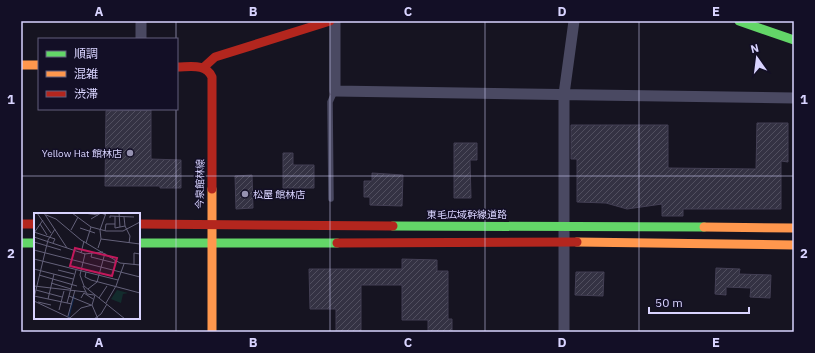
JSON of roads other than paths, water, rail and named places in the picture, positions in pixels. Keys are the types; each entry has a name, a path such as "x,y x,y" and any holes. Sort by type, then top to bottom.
{"main road":[{"path":"178,67 204,67 216,57 330,21"},
{"path":"739,21 794,40"},
{"path":"21,64 38,65"},
{"name":"今泉館林線","path":"204,67 209,69 212,77 212,332"},
{"path":"21,224 34,224"},
{"name":"東毛広域幹線道路","path":"140,224 794,228"},
{"path":"140,243 564,242 794,245"},
{"path":"21,243 34,243"}],"street":[{"path":"141,21 141,38"},
{"path":"335,21 335,91 794,98"},
{"path":"564,332 564,94 574,21"}],"lane":[{"path":"331,199 330,102 335,91"}],"place":[{"name":"Yellow Hat 館林店","path":"130,153"},
{"name":"松屋 館林店","path":"245,194"}]}
